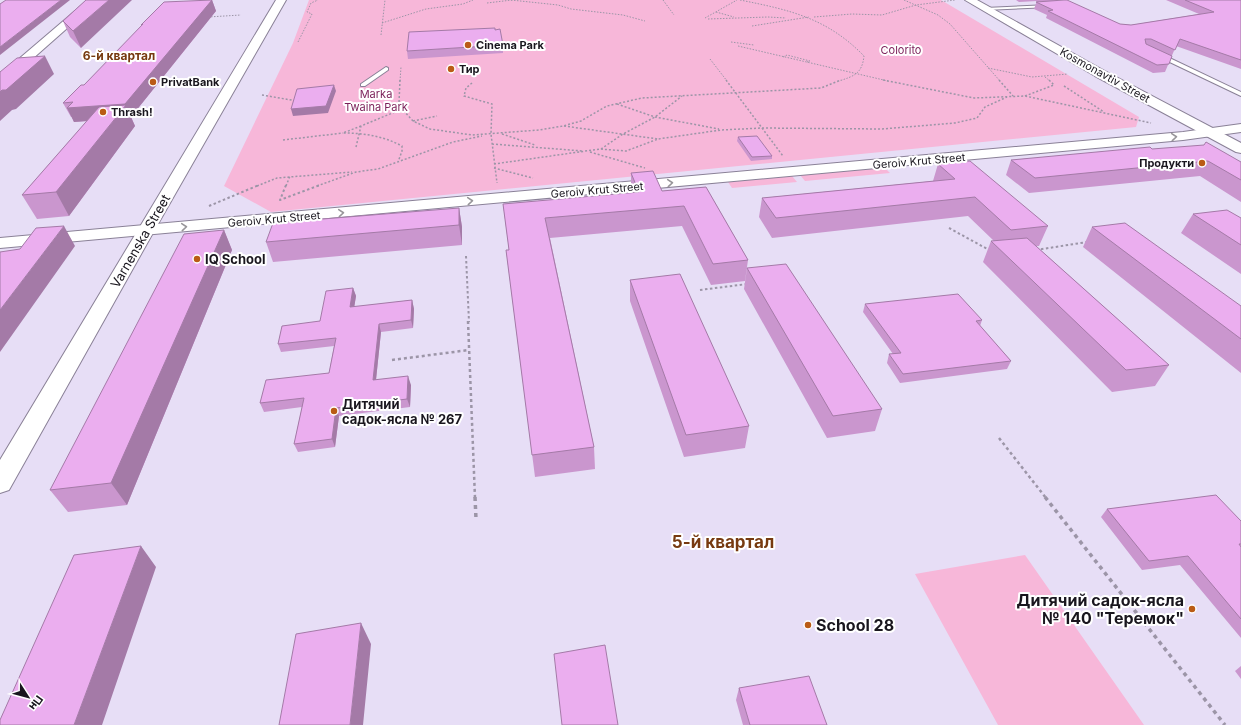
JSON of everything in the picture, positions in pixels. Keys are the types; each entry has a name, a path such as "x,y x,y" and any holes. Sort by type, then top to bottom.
{"street":[{"path":"2,78 94,0"},
{"name":"Varnenska Street","path":"0,483 145,231 281,0"},
{"name":"Kosmonavtiv Street","path":"970,0 1099,73 1241,149"},
{"name":"Geroiv Krut Street","path":"0,243 944,158 1212,133 1241,128"}],"lane":[{"path":"985,9 1054,5"},
{"path":"1152,52 1241,94"},
{"path":"362,85 386,69"}],"path":[{"path":"298,42 312,14 307,12 311,4 318,0"},
{"path":"381,35 385,0"},
{"path":"382,23 418,10 438,6 468,4 473,0"},
{"path":"512,0 558,5 571,10 623,15 644,21"},
{"path":"487,3 517,0"},
{"path":"663,0 674,15"},
{"path":"705,18 737,0"},
{"path":"401,68 399,103 402,109 413,121 430,129 457,134 500,134 563,126 581,121 597,110 642,98 821,88 856,75 863,65 864,56 840,33 812,17 780,8 740,0"},
{"path":"904,0 938,15 950,24 987,68 1014,96"},
{"path":"708,20 768,17 797,18 852,14 882,15 916,5 956,0"},
{"path":"715,12 738,18"},
{"path":"205,17 242,15"},
{"path":"752,26 786,18"},
{"path":"772,22 782,22 797,18"},
{"path":"731,42 754,45"},
{"path":"738,46 856,75 958,96 974,98 1025,96 1138,120"},
{"path":"783,57 786,55 810,61 806,63"},
{"path":"710,59 786,159"},
{"path":"987,68 1022,76 1044,77 1068,74"},
{"path":"1025,96 1054,85 1044,77"},
{"path":"472,83 466,88 464,96 492,104 491,134 497,184"},
{"path":"1064,86 1106,114"},
{"path":"762,92 766,96"},
{"path":"262,95 298,101"},
{"path":"600,150 623,134 655,117 682,96"},
{"path":"494,164 600,150 626,150 658,139 721,130 762,128 882,129 937,125 977,118 985,107 1008,96"},
{"path":"616,104 655,117 721,130"},
{"path":"343,133 402,109"},
{"path":"413,121 437,116"},
{"path":"356,147 361,126"},
{"path":"563,126 658,139"},
{"path":"283,140 359,132 379,135 402,146 402,151 398,162"},
{"path":"209,206 277,178 378,169 453,142 491,134"},
{"path":"500,134 541,147"},
{"path":"492,144 588,152 648,169 642,170"},
{"path":"290,176 280,200 356,172"},
{"path":"949,228 991,251"},
{"path":"1032,251 1088,242"},
{"path":"466,256 476,519"},
{"path":"700,290 751,284"},
{"path":"392,360 469,350"},
{"path":"999,438 1224,725"}],"green space":[{"name":"Marka Twaina Park","path":"309,0 941,0 1139,117 1136,127 271,212 224,186 293,43"},
{"path":"885,168 890,173 805,181 800,175"},
{"path":"792,176 797,182 732,188 728,182"},
{"path":"1025,555 1144,725 998,725 915,574"}],"building":[{"path":"6,0 61,0 0,47 0,4"},
{"path":"86,0 109,0 73,31 63,21"},
{"path":"212,0 125,104 67,108 73,102 63,103 81,85 84,85 164,2"},
{"path":"1067,0 1120,24 1131,25 1214,12 1185,0 1241,0 1241,60 1180,39 1175,50 1151,39 1145,39 1146,44 1172,56 1169,64 1157,65 1048,11 1053,10 1036,2"},
{"path":"495,28 495,30 500,29 503,45 407,51 409,32"},
{"path":"45,56 6,90 2,90 0,92 0,72 17,58"},
{"path":"334,85 326,106 291,109 297,89"},
{"path":"126,105 56,192 22,195 99,107"},
{"path":"757,136 772,156 752,157 738,137"},
{"path":"1206,142 1241,162 1241,180 1208,161 1035,178 1011,160 1150,147 1152,149 1204,145"},
{"path":"970,161 1048,226 1011,230 975,197 776,218 762,198 955,179 938,164"},
{"path":"653,171 662,191 706,187 748,260 713,264 684,206 545,218 594,447 532,455 506,250 509,250 503,204 639,192 631,173"},
{"path":"459,208 459,225 266,242 273,223"},
{"path":"1227,210 1241,218 1241,245 1193,214"},
{"path":"1125,223 1241,306 1241,339 1092,227"},
{"path":"64,226 0,310 0,252 20,249 36,228"},
{"path":"224,230 111,483 50,490 184,234"},
{"path":"1027,238 1169,365 1126,370 991,241"},
{"path":"786,264 882,409 833,416 747,268"},
{"path":"680,274 749,426 686,435 630,280"},
{"path":"353,288 350,307 412,300 411,320 379,324 373,380 408,376 407,399 336,408 332,439 294,444 304,398 260,403 266,380 329,373 336,338 278,344 282,326 320,321 326,291"},
{"path":"958,294 982,320 976,321 1011,361 903,374 889,354 901,353 865,304"},
{"path":"1216,495 1241,521 1241,544 1239,544 1241,547 1241,619 1188,556 1149,561 1107,509"},
{"path":"141,546 74,725 0,725 0,720 74,555"},
{"path":"361,623 350,725 279,725 296,634"},
{"path":"605,645 618,725 562,725 554,654"},
{"path":"809,676 827,725 750,725 739,688"}],"place":[{"name":"Cinema Park","path":"468,45"},
{"name":"Тир","path":"451,69"},
{"name":"PrivatBank","path":"153,82"},
{"name":"Thrash!","path":"103,112"},
{"name":"Продукти","path":"1202,163"},
{"name":"IQ School","path":"197,259"},
{"name":"Дитячий садок-ясла № 267","path":"334,411"},
{"name":"Дитячий садок-ясла № 140 \"Теремок\"","path":"1192,609"},
{"name":"School 28","path":"808,625"}],"district":[{"name":"6-й квартал","path":"119,56"},
{"name":"5-й квартал","path":"723,542"}],"park label":[{"name":"Colorito","path":"901,50"}]}
